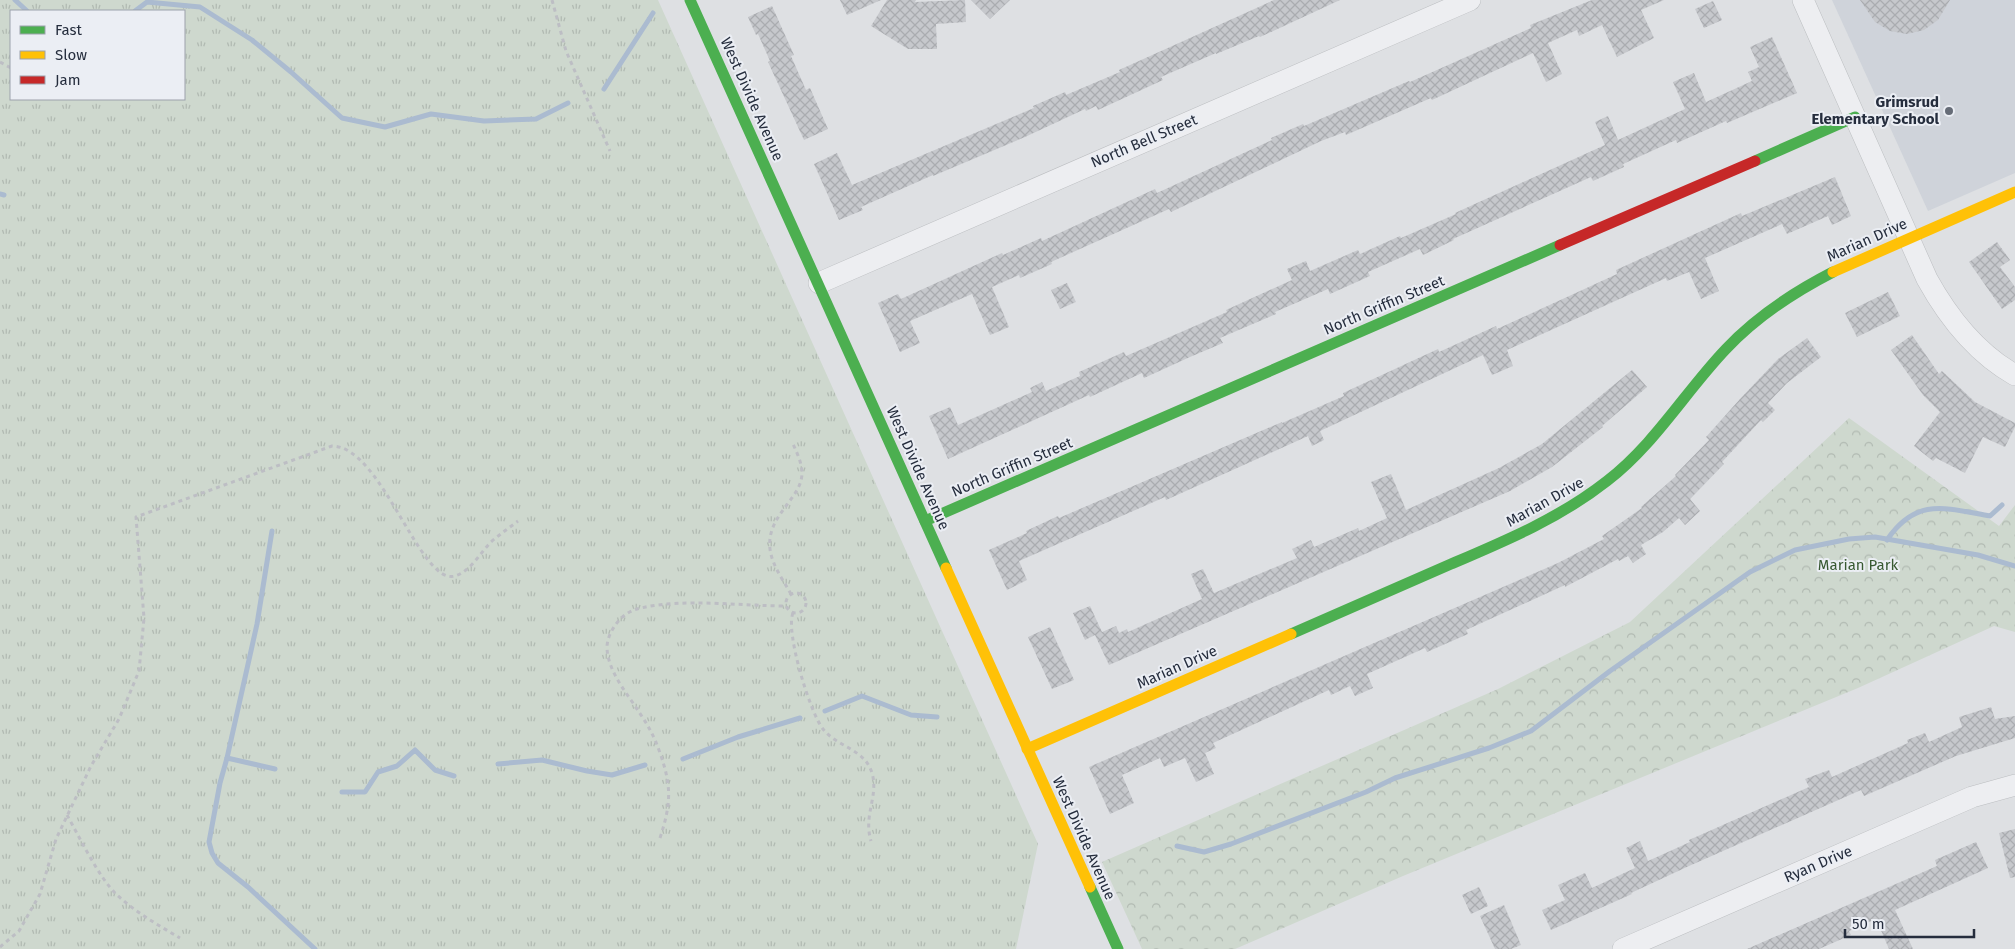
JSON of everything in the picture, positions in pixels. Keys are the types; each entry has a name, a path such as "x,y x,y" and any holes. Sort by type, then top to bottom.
{"street":[{"name":"West Divide Avenue","path":"690,0 1118,949"},
{"name":"North Bell Street","path":"819,283 1470,0"},
{"path":"1803,0 1927,279 1954,321 1984,352 2015,375"},
{"name":"North Griffin Street","path":"925,521 1855,116"},
{"name":"Marian Drive","path":"1027,749 1509,539 1573,507 1597,491 1638,454 1734,341 1770,309 1790,295 1833,272 2015,192"},
{"name":"Ryan Drive","path":"1624,949 1972,797 2015,785"}],"path":[{"path":"552,0 566,51 610,151"},
{"path":"792,594 772,559 770,540 776,520 801,480 800,463 793,444"},
{"path":"0,947 19,931 40,894 56,840 67,814 90,766 119,719 139,671 144,618 136,517 332,446 344,449 369,471 428,561 445,575 452,576 464,572 490,544 518,521"},
{"path":"786,606 786,599 792,594 801,594 806,602 802,611 793,613"},
{"path":"660,838 670,803 661,755 649,728 611,665 607,649 612,630 629,612 650,606 687,604 786,606 793,613"},
{"path":"793,613 790,623 795,650 808,700 818,722 830,736 863,758 872,774 873,794 868,822 871,841"},
{"path":"67,814 91,859 115,893 149,920 180,938"}],"shaded area":[{"name":"Grimsrud Elementary School","path":"1832,0 2015,0 2015,173 1928,211"}],"green space":[{"path":"0,0 658,0 1038,844 1016,949 0,949"},
{"name":"Marian Park","path":"1849,418 1999,526 2015,505 2015,632 1994,626 1858,688 1403,876 1235,949 1142,949 1102,862 1498,689 1630,622"}],"building":[{"path":"840,0 881,0 847,15"},
{"path":"887,0 916,0 915,2 965,0 966,22 936,24 937,49 908,49 871,26"},
{"path":"971,0 1010,0 990,19"},
{"path":"1274,0 1340,0 1260,37 1216,53 1161,77 1163,80 1098,110 1096,106 1086,111 1085,109 1025,137 861,207 863,210 839,220 814,164 837,153 852,185 1034,108 1033,106 1065,92 1066,95 1120,72 1119,70"},
{"path":"1592,0 1664,0 1641,10 1654,38 1617,57 1602,25 1579,36 1577,30 1548,43 1562,74 1546,82 1533,53 1432,100 1431,98 1346,135 1345,132 1321,141 1171,212 1169,209 1051,262 1052,264 1020,278 1019,275 992,287 1009,327 990,335 972,294 910,321 920,343 900,352 878,303 898,294 901,299 1002,253 1003,255 1041,238 1042,241 1155,189 1157,193 1272,140 1271,138 1410,82 1531,28 1530,25"},
{"path":"1860,0 1950,0 1938,20 1924,30 1907,34 1890,31 1875,22"},
{"path":"1713,1 1722,20 1704,28 1695,9"},
{"path":"772,6 794,55 791,56 806,90 810,88 828,129 804,140 768,62 770,61 758,34 756,35 748,17"},
{"path":"1772,37 1797,93 1677,143 1676,140 1623,164 1624,167 1593,181 1591,177 1453,239 1423,255 1420,249 1368,272 1370,276 1330,294 1328,289 1220,338 1223,343 1144,378 1142,373 1090,397 1089,395 948,459 929,416 950,407 958,425 1032,392 1030,388 1042,382 1046,391 1080,376 1079,372 1124,352 1126,356 1227,312 1226,310 1292,280 1287,269 1306,261 1310,271 1358,250 1360,254 1400,236 1401,238 1456,214 1605,145 1595,122 1608,116 1618,140 1685,109 1673,82 1694,73 1706,102 1752,81 1748,72 1759,67 1750,47"},
{"path":"1835,177 1851,216 1832,225 1828,216 1787,234 1782,224 1705,258 1719,291 1701,299 1689,272 1667,281 1666,278 1507,350 1513,366 1492,375 1483,355 1320,431 1324,440 1312,446 1308,436 1166,500 1165,497 1019,561 1027,580 1007,590 989,550 1027,533 1026,531 1344,396 1343,393 1438,349 1439,352 1496,326 1497,329 1617,274 1616,270 1741,213 1742,216"},
{"path":"1997,242 2010,260 2000,267 2015,287 2015,300 2002,309 1969,262"},
{"path":"1067,283 1076,302 1060,309 1051,290"},
{"path":"1888,292 1900,316 1857,337 1845,313"},
{"path":"1912,335 1939,374 1942,371 1975,402 2015,423 2015,427 2005,447 1983,437 1965,473 1936,458 1933,461 1914,446 1940,412 1923,395 1891,350"},
{"path":"1807,338 1821,357 1787,383 1768,403 1775,410 1763,422 1761,420 1722,462 1724,464 1690,499 1700,511 1685,525 1679,518 1663,532 1641,545 1646,554 1633,563 1628,556 1619,561 1618,559 1565,587 1565,585 1466,630 1468,634 1427,652 1425,648 1367,674 1373,688 1355,696 1350,686 1331,695 1329,690 1213,743 1216,748 1205,753 1214,774 1196,782 1185,758 1164,767 1160,758 1122,775 1134,803 1110,814 1089,767 1558,563 1604,539 1602,536 1642,508 1676,476 1709,440 1706,437 1740,399 1778,359"},
{"path":"1632,370 1647,387 1603,427 1552,467 1510,491 1109,665 1095,635 1085,640 1073,613 1090,606 1102,632 1116,626 1119,633 1127,629 1128,632 1202,599 1191,574 1203,569 1214,593 1297,558 1292,549 1311,540 1314,547 1358,528 1359,531 1387,518 1371,482 1391,474 1406,510 1499,468 1542,444"},
{"path":"1050,627 1074,680 1052,689 1028,637"},
{"path":"1991,707 1995,719 2015,716 2015,738 1956,756 1864,796 1861,790 1689,866 1551,930 1542,910 1565,900 1558,885 1585,873 1592,888 1635,868 1626,848 1640,841 1648,861 1690,842 1689,840 1809,787 1805,779 1829,770 1832,777 1908,743 1907,740 1925,733 1929,742 1962,727 1959,717"},
{"path":"2015,829 2015,877 2010,878 1999,833"},
{"path":"1976,842 1988,868 1895,910 1913,949 1889,949 1876,919 1849,931 1851,935 1819,949 1747,949 1937,866 1935,860"},
{"path":"1479,887 1488,906 1471,914 1462,895"},
{"path":"1504,905 1521,945 1511,949 1495,949 1480,916"}],"waterway":[{"path":"15,0 26,10"},
{"path":"136,10 147,2 200,7 252,40 342,118 385,127 431,114 484,121 536,119 568,103"},
{"path":"604,89 653,13"},
{"path":"0,194 4,195"},
{"path":"1887,540 1898,526 1920,511 1945,509 1990,516 2002,505"},
{"path":"272,531 257,624 220,783 209,842 212,853 218,863 248,887 315,949"},
{"path":"1177,846 1204,852 1231,844 1366,792 1395,778 1489,748 1531,731 1610,671 1750,572 1795,550 1849,539 1875,537 1978,555 2015,566"},
{"path":"825,711 862,696 911,715 937,717"},
{"path":"683,759 738,737 800,718"},
{"path":"342,792 365,792 378,772 397,766 415,750 435,770 454,776"},
{"path":"227,758 275,769"},
{"path":"498,764 542,760 612,775 645,765"}],"traffic: fast":[{"path":"690,0 946,568"},
{"path":"1755,161 1855,117"},
{"path":"925,521 1560,245"},
{"path":"1291,634 1512,537 1551,517 1589,494 1607,481 1640,451 1711,366 1750,326 1776,306 1833,272"},
{"path":"1090,887 1118,949"}],"traffic: slow":[{"path":"1833,272 2015,192"},
{"path":"946,568 1090,887"},
{"path":"1027,749 1291,634"}],"traffic: jam":[{"path":"1560,245 1755,161"}],"place":[{"name":"Grimsrud Elementary School","path":"1949,111"}]}
